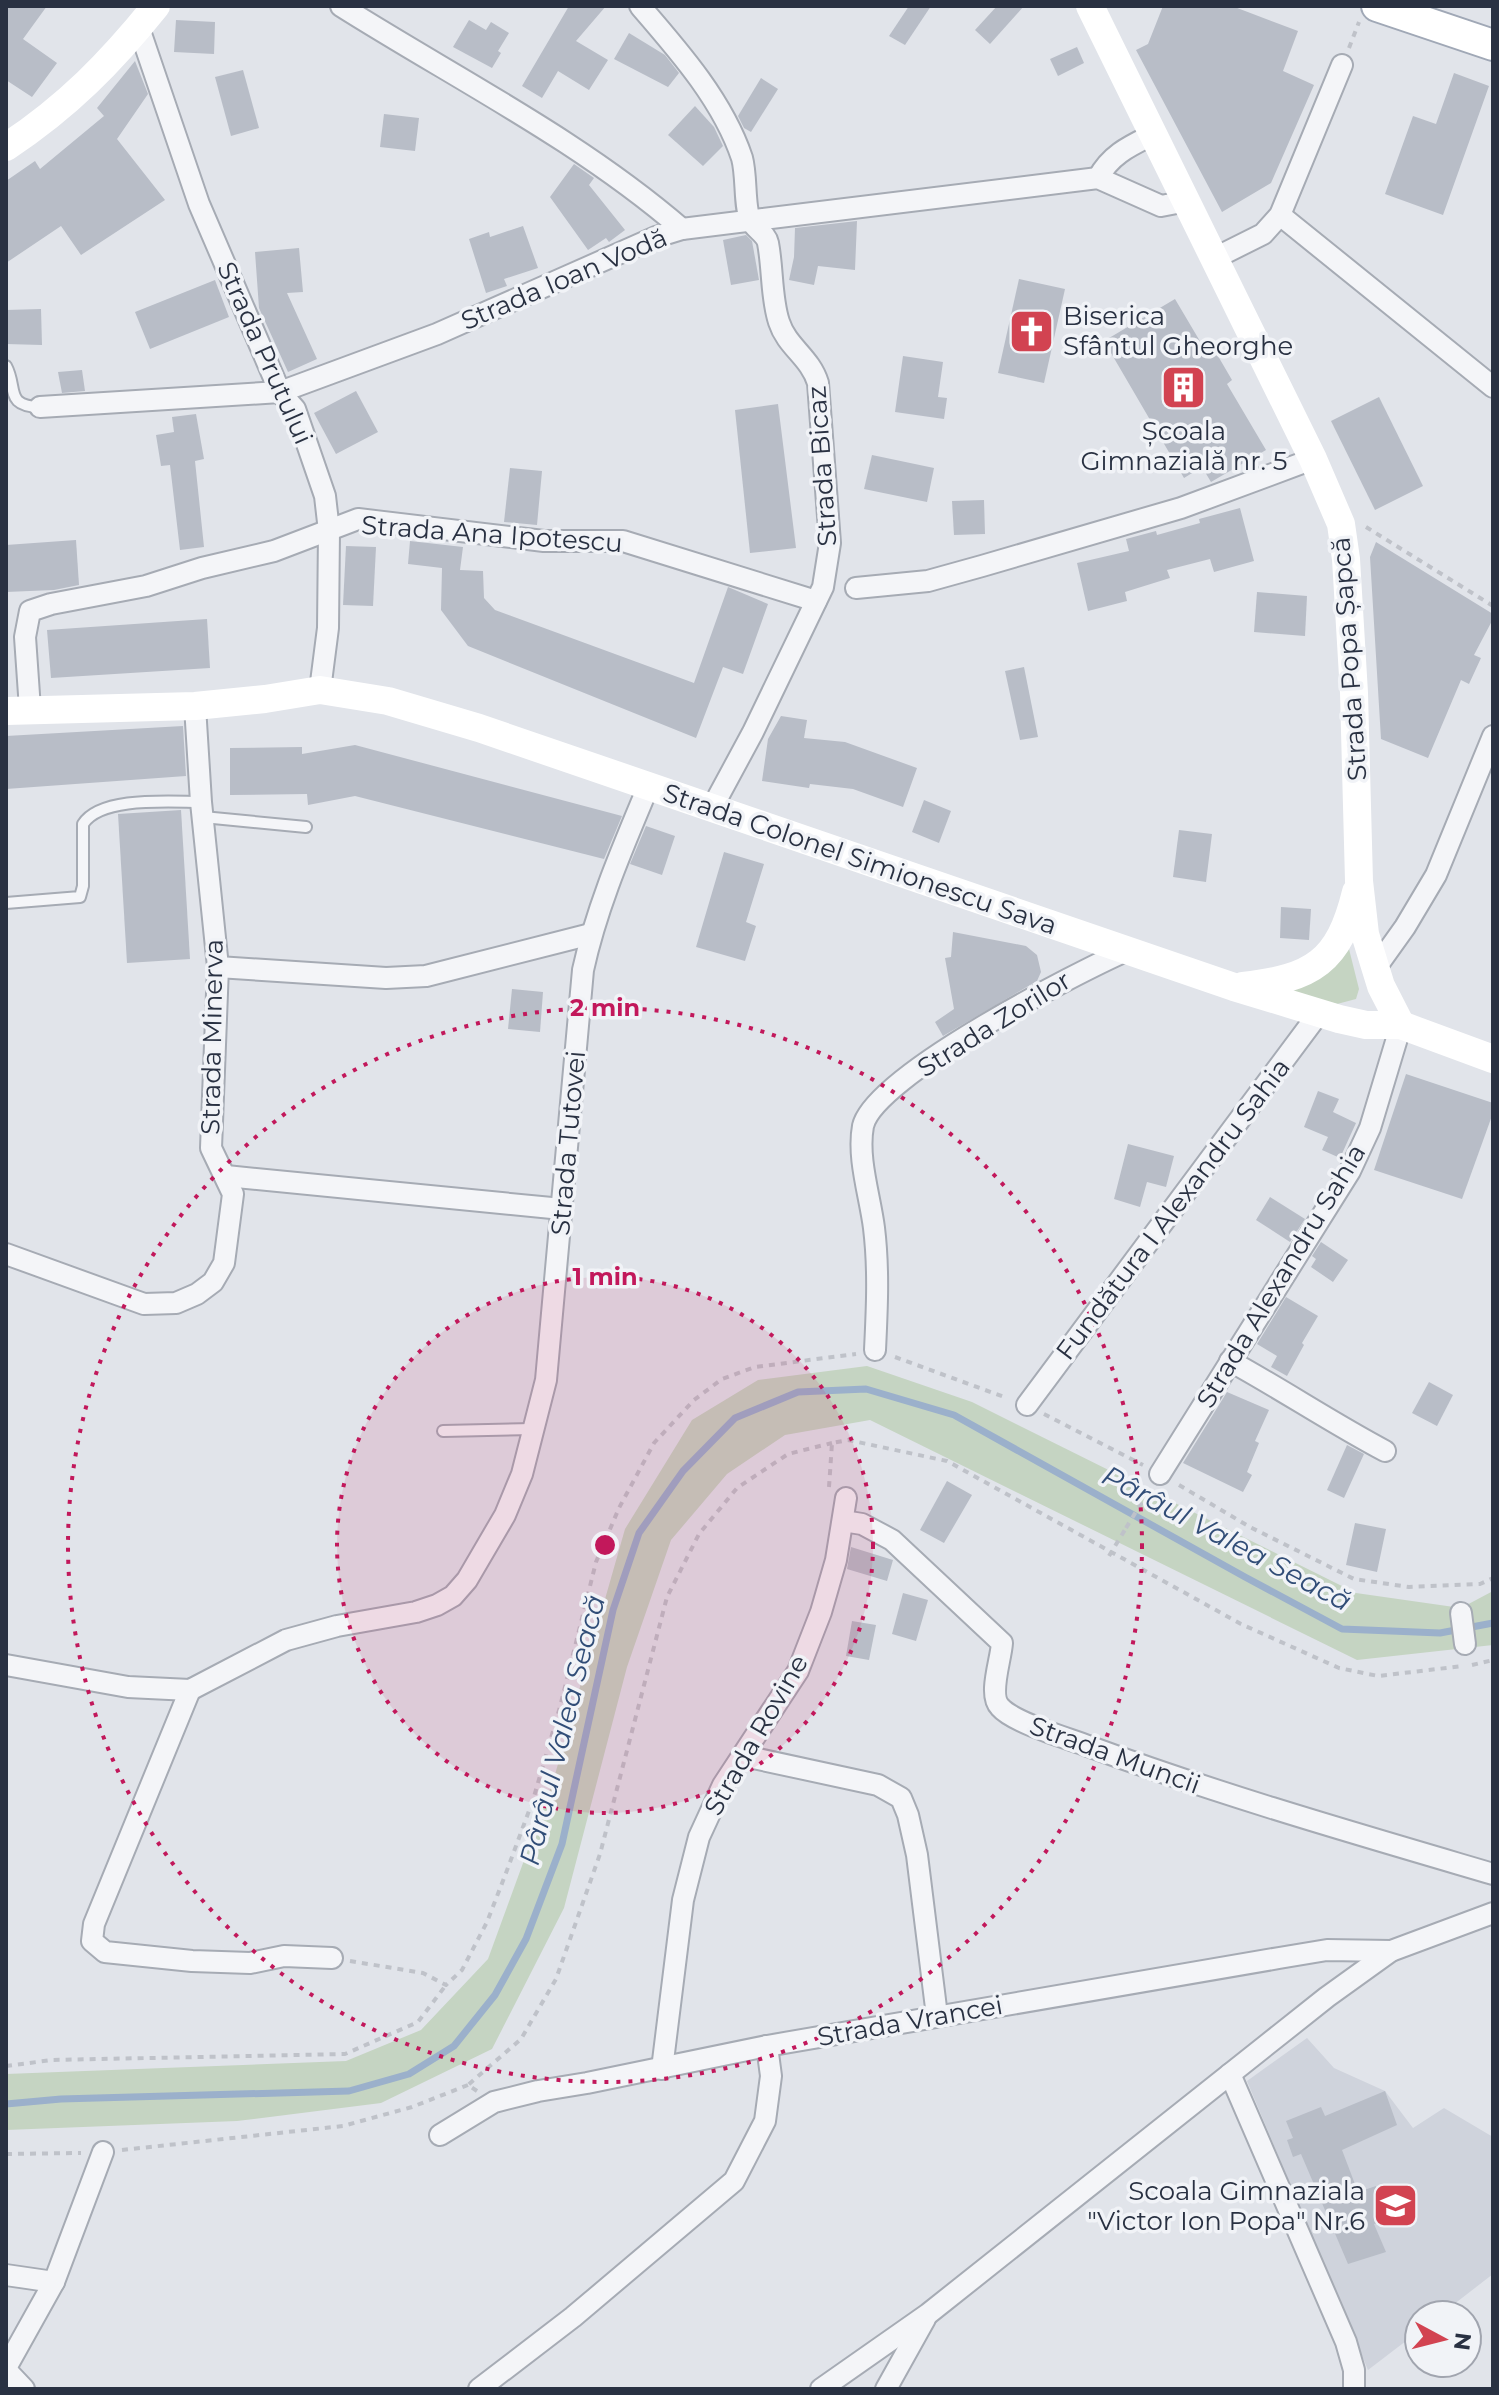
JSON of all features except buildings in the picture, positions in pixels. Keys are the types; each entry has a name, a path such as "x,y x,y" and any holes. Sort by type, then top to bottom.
{"main road":[{"name":"Strada Popa Șapcă","path":"1090,6 1313,459 1341,524 1354,693 1359,881 1365,934 1375,969 1401,1025"},
{"path":"1369,13 1493,45"},
{"path":"6,147 44,122 87,85 148,17"},
{"name":"Strada Colonel Simionescu Sava","path":"18,710 195,706 320,690 388,701 479,728 1234,987 1366,1025 1401,1025 1493,1059"},
{"path":"1234,987 1294,977 1315,967 1338,944 1349,922 1359,881"}],"street":[{"path":"341,6 553,136 632,189 682,229"},
{"name":"Strada Bicaz","path":"640,6 689,66 725,119 743,162 750,219 767,239 778,321 786,339 814,370 818,383 830,543 823,587 753,732 712,808"},
{"name":"Strada Prutului","path":"148,17 199,204 280,392 295,409 325,496 329,531 328,628 320,690"},
{"path":"1215,258 1263,234 1280,215 1342,65"},
{"path":"1154,134 1106,162 1098,178 1161,206 1187,201"},
{"name":"Strada Ioan Vodă","path":"40,407 280,392 437,334 682,229 1098,178"},
{"path":"1280,215 1493,387"},
{"path":"856,588 928,581 982,566 1181,508 1313,459"},
{"name":"Strada Ana Ipotescu","path":"18,710 30,611 51,604 146,586 202,568 274,551 358,519 544,541 623,541 816,601"},
{"name":"Strada Minerva","path":"6,1254 144,1304 176,1303 197,1294 213,1282 224,1263 233,1194 211,1148 218,967 195,706"},
{"path":"1375,969 1413,915 1436,875 1493,736"},
{"name":"Strada Tutovei","path":"190,1690 286,1640 437,1605 453,1596 467,1580 505,1515 522,1474 546,1380 583,970 591,934 648,787"},
{"path":"218,967 386,978 426,976 591,934"},
{"name":"Strada Zorilor","path":"875,1350 878,1287 874,1230 863,1154 864,1124 882,1099 959,1040 1081,971 1128,950"},
{"name":"Fundătura I Alexandru Sahia","path":"1027,1405 1319,1013"},
{"name":"Strada Alexandru Sahia","path":"1160,1474 1350,1171 1370,1128 1401,1025"},
{"path":"226,1176 562,1209"},
{"path":"1230,1361 1291,1394 1322,1418 1385,1451"},
{"name":"Strada Rovine","path":"662,2069 683,1900 699,1837 723,1785 798,1671 821,1612 836,1560 846,1498"},
{"name":"Strada Muncii","path":"843,1521 862,1524 892,1540 1002,1643 1001,1665 993,1692 999,1707 1026,1723 1189,1783 1493,1874"},
{"path":"1461,1613 1465,1644"},
{"path":"6,1665 128,1687 190,1690 94,1924 92,1941 105,1952 192,1961 250,1963 284,1956 332,1958"},
{"path":"744,1756 878,1785 901,1798 917,1855 937,2016"},
{"path":"821,2389 928,2314 1327,1997 1391,1951 1493,1913"},
{"name":"Strada Vrancei","path":"440,2135 494,2102 767,2046 1327,1950 1391,1951"},
{"path":"479,2389 573,2317 734,2181 765,2121 771,2076 767,2046"},
{"path":"1230,2074 1346,2342 1354,2370 1354,2389"},
{"path":"24,2389 6,2369 54,2282 103,2152"},
{"path":"6,2275 54,2282"},
{"path":"886,2389 928,2314"}],"lane":[{"path":"6,366 17,401 26,406 40,407"},
{"path":"6,903 80,897 83,886 83,824 96,811 118,805 202,810 306,827"},
{"path":"443,1431 535,1429"}],"path":[{"path":"1342,65 1369,13"},
{"path":"1363,525 1493,606"},
{"path":"6,2154 103,2152 343,2126 412,2107 468,2085 521,2039 556,1979 600,1854 667,1597 699,1534 737,1488 788,1454 848,1440 947,1461 1241,1624 1339,1668 1378,1676 1468,1666 1493,1660"},
{"path":"832,1443 828,1516 843,1521"},
{"path":"1109,1556 1142,1503"},
{"path":"6,2066 52,2060 345,2054 418,2022 446,1985"},
{"path":"468,2085 494,2102"}],"shaded area":[{"name":"Scoala Gimnaziala \"Victor Ion Popa\" Nr.6","path":"1307,2038 1334,2068 1385,2091 1413,2128 1444,2108 1493,2137 1493,2274 1461,2299 1403,2299 1403,2343 1368,2370 1247,2081"}],"green space":[{"path":"1348,945 1359,989 1356,999 1337,1004 1294,994 1294,990"},
{"path":"867,1366 972,1402 1356,1593 1461,1608 1493,1591 1493,1645 1357,1660 870,1420 785,1435 727,1474 671,1540 627,1667 564,1908 492,2049 381,2103 237,2121 6,2130 6,2074 346,2061 421,2030 488,1959 554,1778 625,1529 692,1420 758,1380"}],"waterway":[{"name":"Pârâul Valea Seacă","path":"6,2104 61,2099 349,2091 409,2074 454,2046 495,1995 526,1939 562,1844 613,1610 639,1533 683,1471 735,1418 798,1392 866,1389 954,1415 1342,1629 1440,1633 1493,1623"}],"place":[{"name":"Biserica Sfântul Gheorghe","path":"1032,331"},
{"name":"Școala Gimnazială nr. 5","path":"1184,388"},
{"name":"Scoala Gimnaziala \"Victor Ion Popa\" Nr.6","path":"1396,2206"}]}
